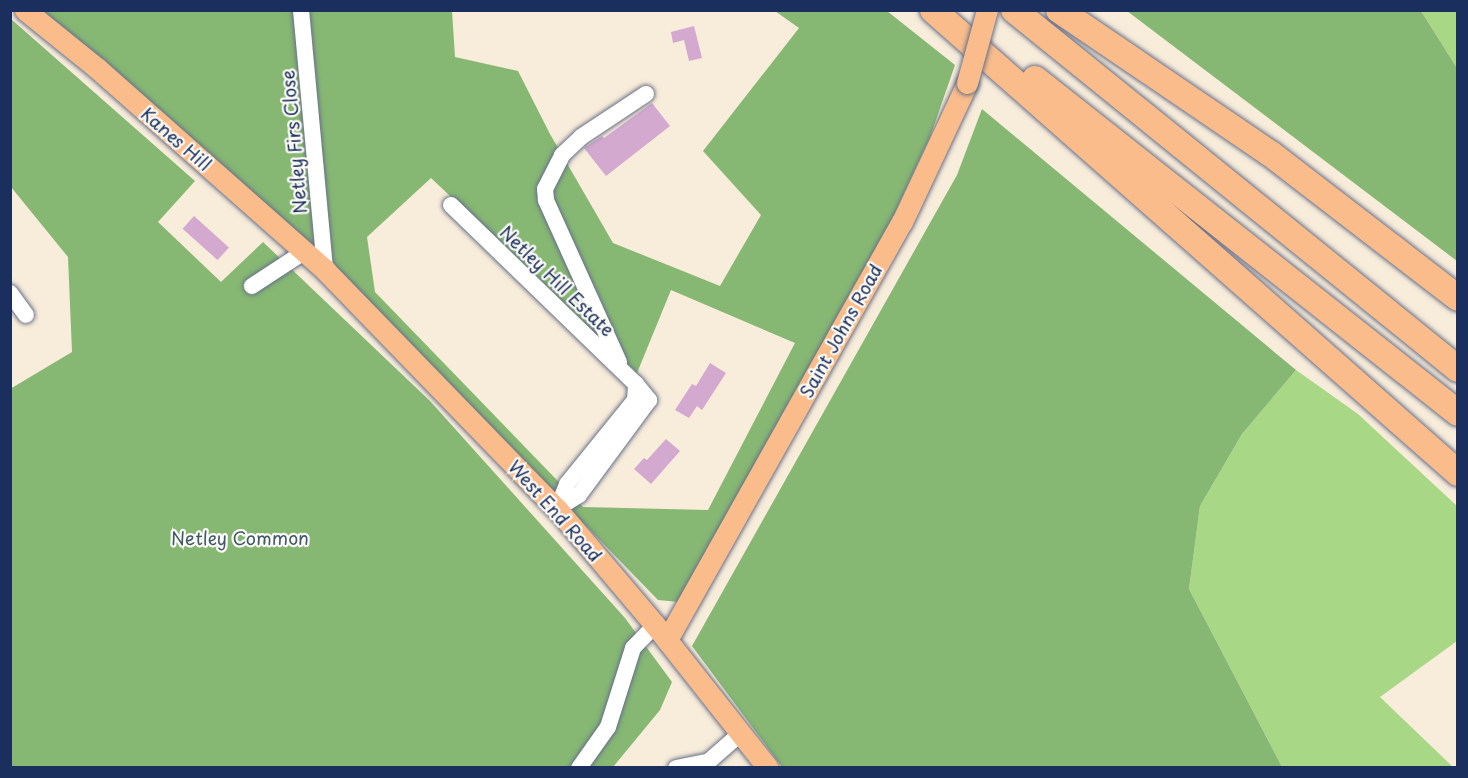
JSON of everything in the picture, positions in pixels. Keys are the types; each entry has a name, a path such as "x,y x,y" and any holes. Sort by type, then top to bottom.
{"highway":[{"path":"933,10 1458,473"},
{"path":"948,10 1458,413"},
{"path":"1014,10 1458,369"},
{"path":"1059,10 1271,154 1458,298"}],"main road":[{"name":"Kanes Hill","path":"25,10 97,68 325,270"},
{"name":"Saint Johns Road","path":"661,633 902,222 967,83 987,10"},
{"name":"West End Road","path":"325,270 557,509 661,633 768,768"}],"street":[{"name":"Netley Firs Close","path":"301,10 325,270"},
{"path":"623,371 546,200 545,189 562,155 581,137 645,94"},
{"name":"Netley Hill Estate","path":"452,205 636,384 634,400 567,484 557,509"},
{"path":"252,286 304,252"},
{"path":"10,293 26,315"},
{"path":"579,768 608,727 633,648 661,633"},
{"path":"676,768 707,765 741,733"}],"green space":[{"path":"40,11 452,11 455,57 518,71 550,134 613,243 720,286 761,215 703,151 799,28 775,11 887,11 955,65 930,137 886,232 679,602 658,600 359,292","holes":["431,178 637,373 671,290 795,343 708,510 583,507 375,292 367,237"]},
{"path":"1127,11 1421,11 1457,68 1457,261"},
{"path":"1421,11 1457,11 1457,68"},
{"name":"Netley Common","path":"11,19 195,181 158,222 221,282 263,242 430,401 625,618 672,682 660,710 613,767 11,767 10,389 72,352 68,257 11,187"},
{"path":"982,109 1296,370 1242,434 1200,506 1189,589 1282,767 782,767 692,646 957,175"},
{"path":"1296,370 1358,414 1457,506 1457,641 1380,697 1453,767 1282,767 1189,589 1200,506 1242,434"}],"building":[{"path":"694,26 702,58 689,61 684,40 673,43 671,32"},
{"path":"652,103 670,126 606,176 584,148 602,136 604,138"},
{"path":"194,216 229,247 218,260 183,229"},
{"path":"710,363 726,373 702,410 697,406 689,418 675,410 692,384 696,386"},
{"path":"666,439 680,451 651,484 634,469 644,458 647,460"}]}
